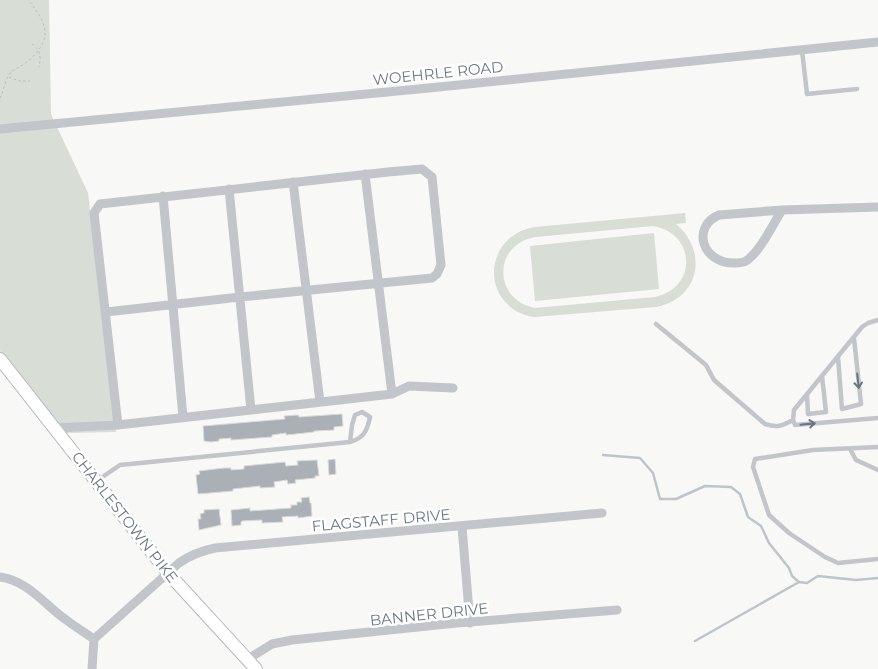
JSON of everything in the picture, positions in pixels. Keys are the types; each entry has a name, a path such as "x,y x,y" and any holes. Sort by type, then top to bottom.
{"street":[{"name":"WOEHRLE ROAD","path":"0,129 429,88 878,42"},
{"path":"106,312 432,278 440,270 441,265 433,179 422,169 103,202 96,208 94,213 118,424"},
{"path":"365,174 392,394"},
{"path":"293,182 320,402"},
{"path":"229,189 251,410"},
{"path":"163,196 182,417"},
{"path":"782,210 756,251 746,261 740,263 720,262 710,255 704,244 702,237 706,227 712,218 718,215 782,210 878,207"},
{"name":"CHARLESTOWN PIKE","path":"0,359 168,573 252,664"},
{"path":"55,428 118,424 392,394 408,386 452,388"},
{"name":"FLAGSTAFF DRIVE","path":"94,639 168,573 188,557 201,551 215,548 602,513"},
{"path":"462,527 470,623"},
{"path":"0,578 8,578 30,588 65,619 94,639 92,669"},
{"name":"BANNER DRIVE","path":"252,664 272,644 292,640 616,610"}],"lane":[{"path":"802,50 807,94 856,89"},
{"path":"878,320 868,323 854,338 794,410 793,420 795,426 878,418"},
{"path":"656,324 706,365 714,380 765,424 781,427 793,420"},
{"path":"838,357 842,408 861,404 854,338"},
{"path":"806,395 808,414 826,412 822,376"},
{"path":"97,481 120,465 350,442 360,439 368,428 370,417 362,412 355,415 350,442"},
{"path":"878,447 812,450 755,459 753,467 769,515 790,533 825,557 838,563 878,559"},
{"path":"850,449 856,460 878,470"}],"path":[{"path":"0,98 8,77 13,71 31,59 45,33 40,15 28,0"},
{"path":"32,44 38,49 41,59 39,67"},
{"path":"8,77 19,81 30,81"}],"shaded area":[{"path":"0,0 49,0 51,114 88,193 116,432 66,433 0,351"},
{"path":"685,213 686,223 676,224 686,235 693,248 696,260 694,273 690,285 682,295 671,302 656,307 534,317 516,311 504,300 496,287 494,272 497,257 504,244 517,233 535,227","holes":["653,226 667,231 678,239 684,249 685,272 679,283 669,292 655,297 535,308 521,303 511,294 505,284 503,272 505,260 522,241 536,237"]},
{"path":"654,233 659,289 535,301 530,246"}],"building":[{"path":"342,414 343,426 334,427 334,430 286,435 286,433 272,435 272,437 204,441 203,426 285,419 284,416 298,415 299,417"},
{"path":"335,459 336,474 329,475 328,460"},
{"path":"317,460 319,476 315,476 315,478 295,480 296,483 288,484 287,480 274,482 275,487 260,488 260,486 233,489 233,491 198,494 196,475 200,474 199,471 224,468 231,468 231,470 244,469 244,466 285,462 286,466 298,465 297,461"},
{"path":"309,497 312,516 298,518 298,516 282,517 283,522 262,523 262,520 242,521 241,525 232,526 231,510 250,508 250,511 291,508 291,505 297,505 297,502 302,502 301,498"},
{"path":"219,509 221,525 199,530 198,519 201,519 200,514 204,513 204,510"}],"waterway":[{"path":"603,455 640,458 653,473 660,499 676,499 705,486 731,487 740,494 748,517 761,526 769,543 789,568 792,576 799,582 807,583 818,576 856,580 878,578"},
{"path":"695,641 799,582"}]}
